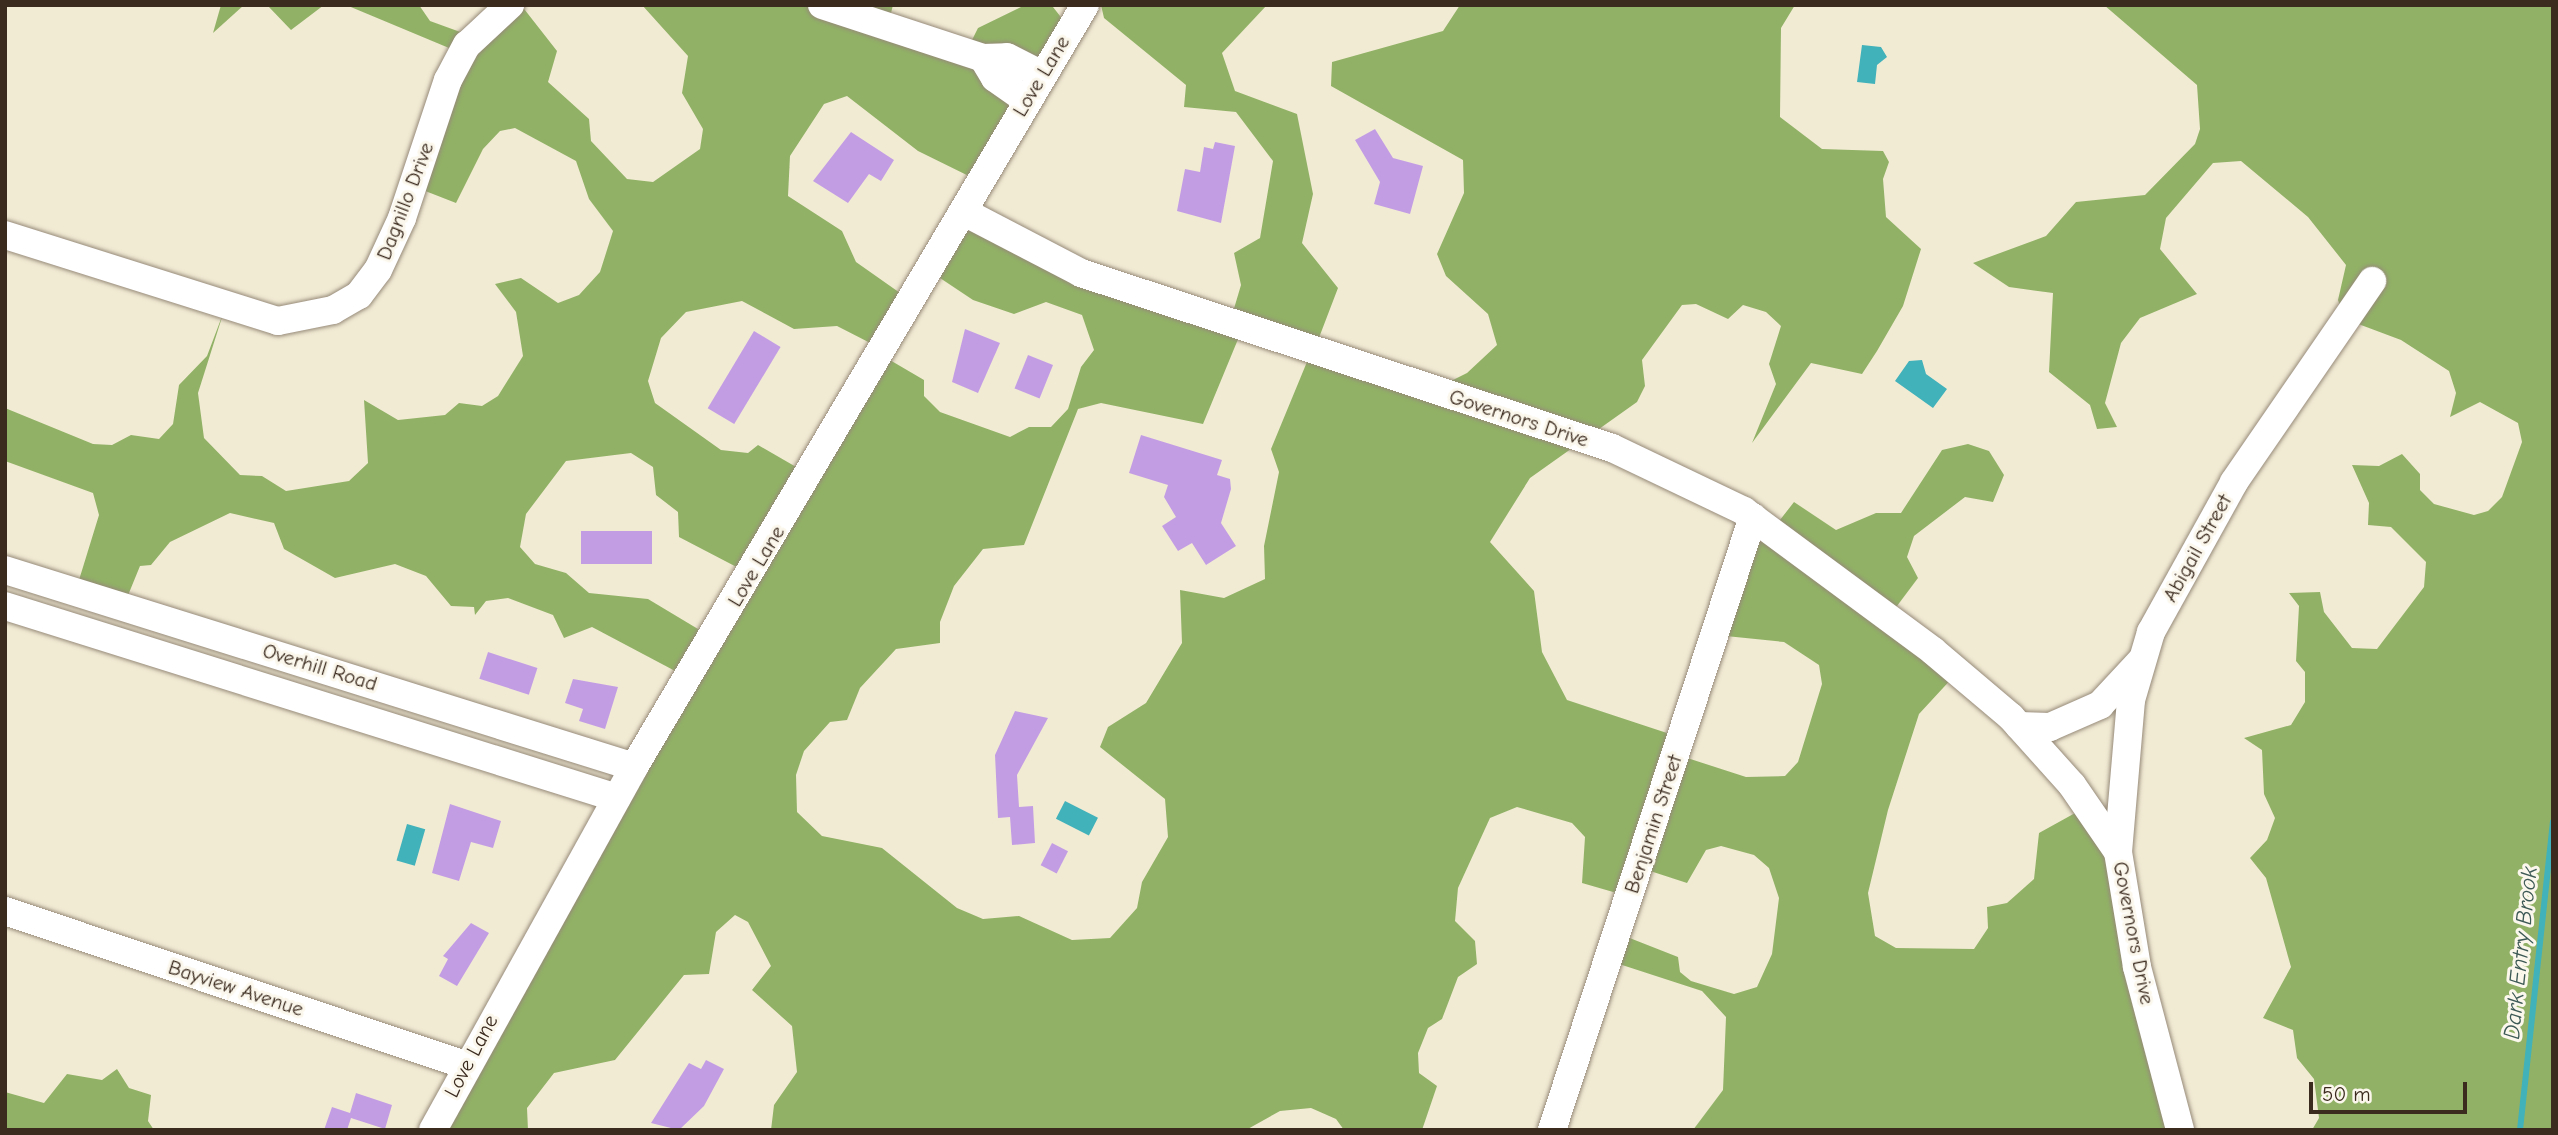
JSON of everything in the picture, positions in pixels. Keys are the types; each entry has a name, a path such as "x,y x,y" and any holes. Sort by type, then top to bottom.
{"street":[{"name":"Dagnillo Drive","path":"5,235 278,321 333,310 359,295 378,270 402,218 448,80 467,44 510,5"},
{"path":"822,5 984,58 1007,57 1041,74"},
{"name":"Love Lane","path":"432,1130 634,767 964,212 1025,99 1085,5"},
{"path":"984,58 995,78 1025,99"},
{"name":"Governors Drive","path":"964,212 1081,273 1612,448 1753,517 1933,651 2019,726 2072,785 2118,852 2137,967 2180,1130"},
{"name":"Abigail Street","path":"2118,852 2131,700 2143,659 2183,568 2234,482 2372,281"},
{"name":"Benjamin Street","path":"1552,1130 1753,517"},
{"name":"Overhill Road","path":"5,570 634,767"},
{"name":"Overhill Road","path":"5,606 617,798"},
{"path":"2019,726 2050,727 2100,705 2143,659"},
{"name":"Bayview Avenue","path":"5,911 466,1065"}],"green space":[{"path":"221,5 244,5 213,33"},
{"path":"258,5 324,5 291,30 268,6"},
{"path":"346,5 419,5 430,21 474,37 521,5 557,51 548,82 589,119 591,141 627,179 653,182 700,149 703,129 682,93 688,56 642,5 893,5 888,25 965,54 978,28 1021,7 1053,7 1074,34 983,183 918,151 847,96 824,104 790,156 788,196 842,231 856,262 910,300 882,349 837,326 794,329 742,301 686,312 661,338 648,381 655,403 721,450 748,453 758,445 810,475 883,356 924,380 924,396 940,412 1010,437 1029,427 1051,427 1068,409 1081,367 1094,350 1082,315 1046,302 1014,314 973,300 934,274 964,220 1230,322 1241,285 1234,253 1260,238 1273,161 1236,112 1184,107 1186,85 1104,18 1101,5 1267,5 1222,53 1235,91 1297,114 1313,194 1302,243 1338,288 1312,356 1427,393 1467,373 1497,345 1488,314 1446,276 1437,254 1464,193 1463,160 1331,86 1332,62 1443,31 1460,5 1795,5 1781,28 1780,117 1822,149 1883,151 1889,162 1883,179 1886,217 1921,249 1903,306 1862,374 1811,363 1752,443 1776,384 1769,364 1781,326 1766,312 1743,305 1728,319 1696,304 1682,305 1642,360 1645,386 1637,402 1530,478 1490,542 1534,591 1542,652 1567,700 1679,737 1678,755 1746,777 1785,776 1798,762 1822,684 1819,665 1784,642 1716,635 1753,523 1773,529 1794,502 1836,530 1876,513 1901,513 1942,450 1968,444 1989,451 2004,475 1993,502 1965,497 1914,536 1907,557 1918,578 1888,618 1955,675 1919,714 1888,810 1868,893 1875,936 1896,948 1974,949 1988,928 1987,907 2007,903 2034,879 2039,833 2086,807 2116,849 2179,1130 1693,1130 1723,1090 1726,1017 1702,991 1619,964 1622,935 1678,957 1680,972 1691,981 1734,994 1757,987 1772,954 1779,898 1769,868 1754,855 1721,846 1706,850 1687,883 1641,868 1627,896 1582,883 1585,837 1572,823 1517,807 1490,818 1458,888 1455,921 1475,941 1477,964 1458,977 1442,1019 1428,1028 1418,1053 1419,1073 1437,1086 1422,1130 1344,1130 1336,1119 1311,1108 1280,1111 1246,1130 771,1130 774,1105 797,1072 792,1026 752,990 771,966 748,922 735,915 716,932 709,974 684,975 615,1060 554,1073 527,1108 528,1130 435,1130 677,672 592,627 564,638 553,615 508,598 486,601 475,615 474,607 451,606 426,576 395,564 335,578 284,549 274,523 230,513 170,542 151,565 140,566 122,610 75,593 99,515 93,493 5,461 5,408 93,444 112,445 131,435 159,439 173,424 179,385 207,356 224,311 198,393 204,438 240,475 262,476 286,491 349,481 368,463 364,400 398,420 445,415 459,403 482,406 498,396 523,356 516,312 495,284 521,278 558,303 579,295 600,272 613,231 589,199 576,161 515,128 500,131 483,149 456,203 415,187 461,53","holes":["1241,332 1309,357 1271,449 1279,472 1264,546 1265,579 1224,598 1180,590 1182,643 1146,703 1108,727 1100,747 1165,799 1168,837 1142,882 1137,908 1110,938 1072,940 1019,916 983,919 957,908 882,848 822,836 797,812 796,775 804,751 830,722 847,720 860,688 896,649 940,643 940,622 954,586 983,549 1024,545 1078,409 1101,403 1203,424","631,453 653,467 656,495 678,512 679,537 750,574 703,632 648,599 589,593 566,573 535,564 520,547 526,514 566,461"]},
{"path":"2104,5 2553,5 2553,1130 2312,1130 2319,1118 2314,1079 2297,1058 2293,1030 2263,1018 2291,967 2266,878 2250,858 2267,840 2275,818 2264,794 2262,750 2244,738 2291,725 2305,702 2305,672 2296,661 2299,606 2289,593 2320,592 2324,612 2352,648 2377,649 2424,587 2426,562 2391,527 2368,525 2369,503 2352,465 2379,466 2402,454 2420,474 2420,490 2434,504 2474,515 2488,511 2502,497 2522,442 2518,423 2480,402 2450,417 2456,393 2449,371 2401,340 2345,319 2338,300 2346,265 2308,217 2241,161 2213,163 2166,218 2160,249 2197,294 2140,318 2121,343 2105,403 2117,427 2097,429 2090,405 2049,372 2053,293 2009,287 1973,263 2046,236 2076,202 2145,195 2195,144 2200,129 2197,85"},
{"path":"117,1069 129,1088 151,1095 148,1121 154,1130 5,1130 5,1092 44,1103 67,1074 102,1080"}],"water":[{"path":"1862,45 1881,47 1887,57 1877,65 1875,84 1857,82"},
{"path":"1922,360 1926,374 1947,389 1933,408 1895,381 1909,361"},
{"path":"1065,801 1098,818 1089,836 1056,819"},
{"path":"407,824 425,829 415,866 397,861"}],"building":[{"path":"1375,129 1393,158 1423,166 1410,214 1374,204 1380,182 1355,140"},
{"path":"851,132 894,160 881,181 869,174 848,203 813,181"},
{"path":"1215,142 1235,146 1221,223 1177,211 1185,169 1200,172 1204,147 1213,149"},
{"path":"965,329 1000,343 978,393 952,382"},
{"path":"754,331 781,347 734,424 708,408"},
{"path":"1028,355 1053,365 1040,398 1015,388"},
{"path":"1141,435 1222,460 1217,475 1230,479 1231,489 1221,523 1236,546 1206,565 1192,543 1178,551 1162,526 1176,517 1164,497 1168,485 1129,473"},
{"path":"581,531 652,531 652,564 581,564"},
{"path":"488,652 537,668 529,695 479,679"},
{"path":"573,679 618,687 605,729 579,721 583,709 565,703"},
{"path":"1015,711 1048,718 1017,775 1019,807 1033,806 1035,843 1012,845 1010,817 998,818 995,755"},
{"path":"450,804 501,821 493,848 471,842 459,881 432,873"},
{"path":"1052,843 1068,851 1057,873 1041,865"},
{"path":"471,923 489,933 457,986 439,976 448,959 443,956"},
{"path":"706,1060 724,1069 704,1106 679,1130 651,1123 689,1063 701,1069"},
{"path":"356,1093 392,1105 385,1129 351,1118 347,1130 324,1130 332,1107 350,1113"}],"waterway":[{"name":"Dark Entry Brook","path":"2520,1130 2553,822"}]}
